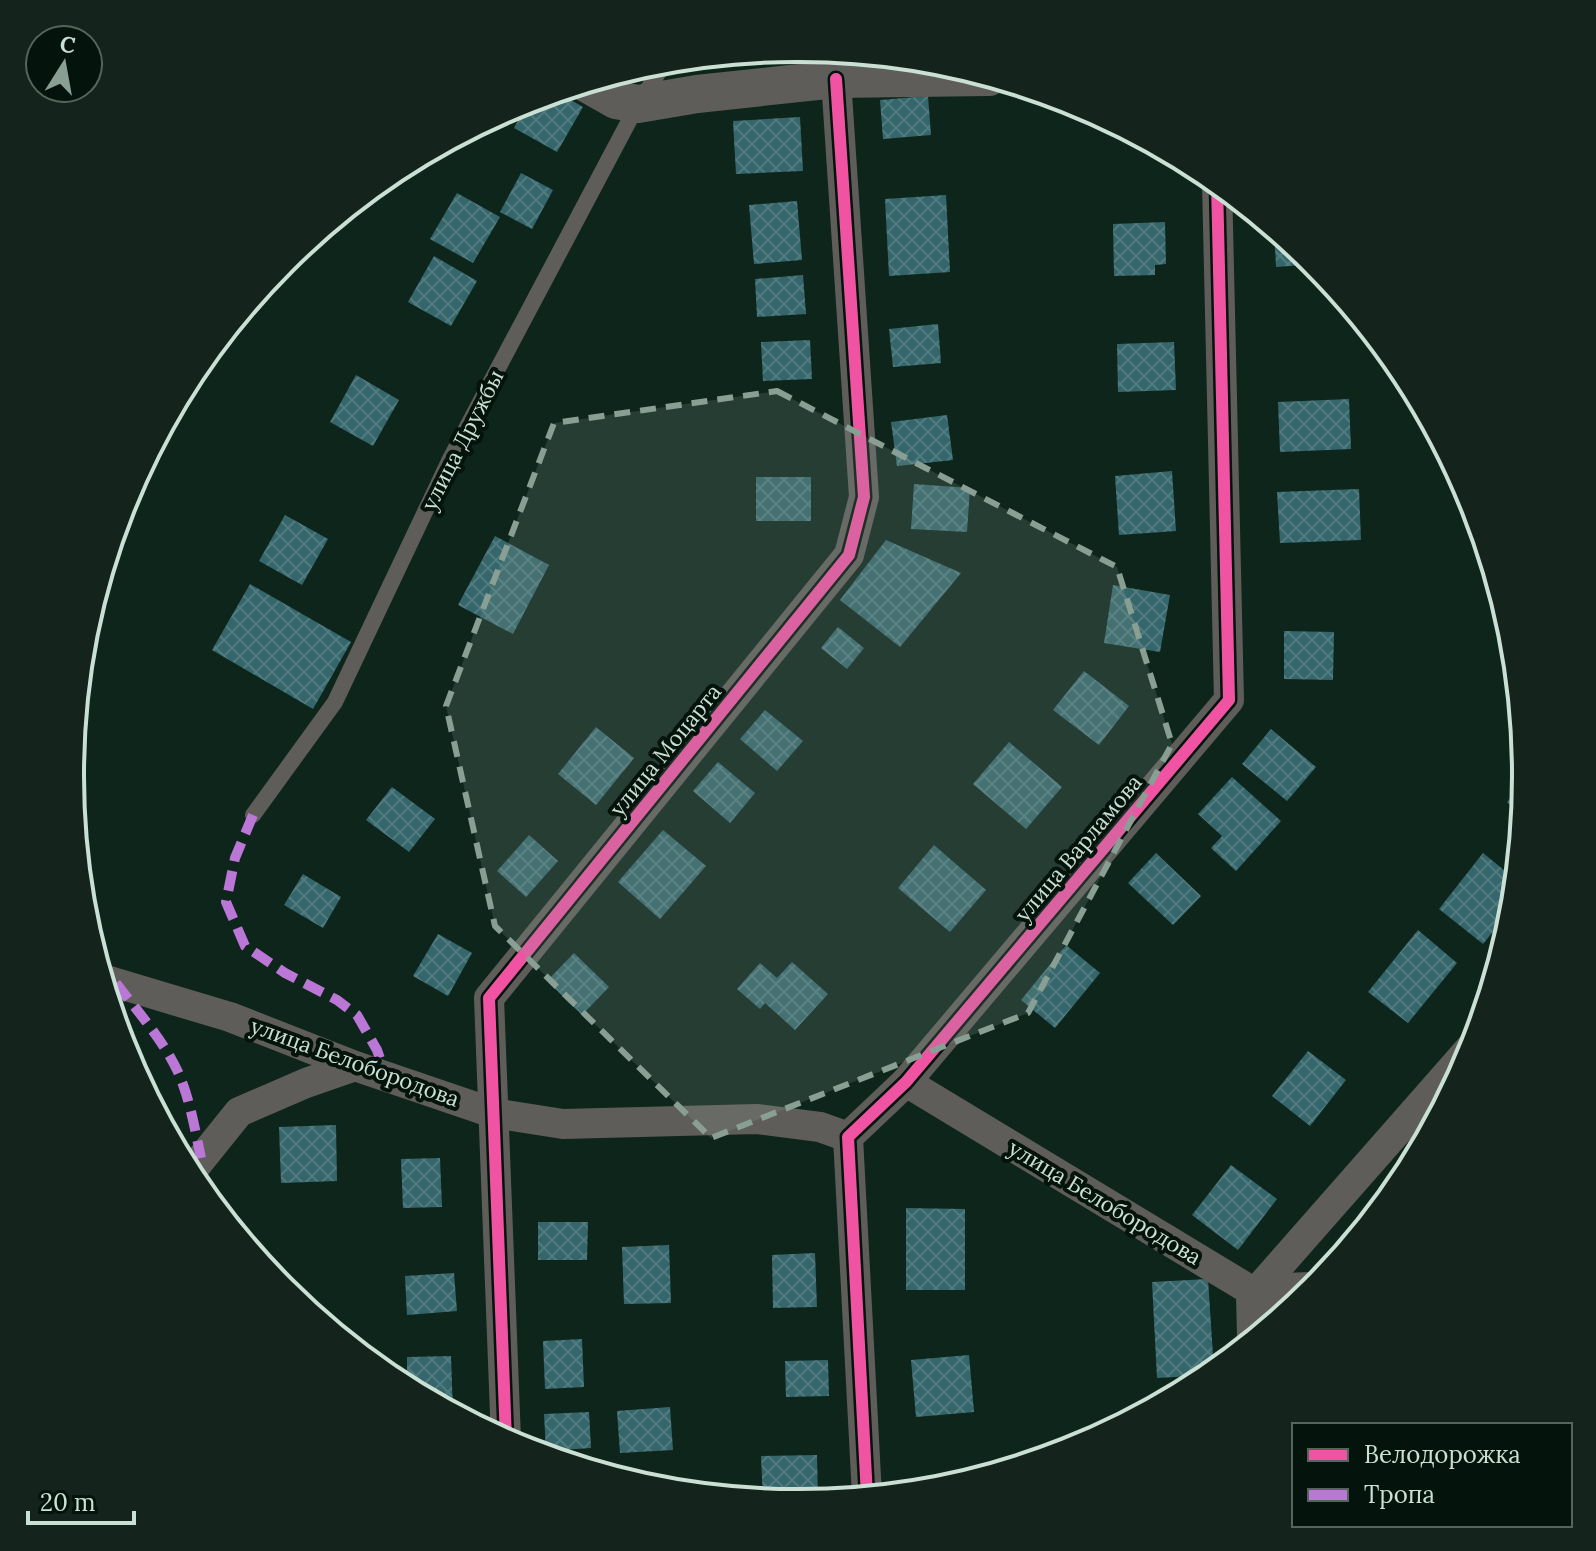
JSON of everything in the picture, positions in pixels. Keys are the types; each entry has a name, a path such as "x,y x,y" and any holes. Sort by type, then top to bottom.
{"street":[{"path":"599,90 616,100 638,104 697,94 836,79 944,78"},
{"name":"улица Моцарта","path":"505,1426 489,998 849,555 864,497 836,79"},
{"name":"улица Варламова","path":"848,1137 906,1082 1229,700 1217,199"},
{"name":"улица Белобородова","path":"116,983 230,1017 355,1066 493,1113 563,1124 757,1119 820,1127 848,1137"},
{"path":"199,1162 239,1112 355,1066"},
{"path":"1256,1322 1255,1293 1444,1078"},
{"name":"улица Белобородова","path":"906,1082 1255,1293"},
{"path":"848,1137 866,1485"},
{"path":"1255,1293 1290,1292"}],"lane":[{"name":"улица Дружбы","path":"253,815 335,702 450,459 638,104 656,77"}],"highlighted area":[{"path":"777,391 1117,567 1172,744 1028,1013 711,1138 495,926 446,706 554,423"}],"building":[{"path":"928,96 931,135 883,139 880,100"},
{"path":"570,100 583,107 557,152 514,128 519,119"},
{"path":"800,117 803,171 736,174 733,121"},
{"path":"521,173 553,190 532,229 500,212"},
{"path":"457,193 500,217 473,263 430,239"},
{"path":"946,195 950,272 889,276 885,199"},
{"path":"797,201 802,260 754,264 749,205"},
{"path":"1165,222 1166,264 1155,265 1155,275 1114,276 1113,224"},
{"path":"1275,245 1297,265 1276,267"},
{"path":"434,256 477,281 451,326 408,302"},
{"path":"803,275 806,314 757,317 755,279"},
{"path":"938,324 941,363 893,367 889,329"},
{"path":"810,340 812,379 763,381 761,342"},
{"path":"1174,342 1176,390 1118,392 1117,344"},
{"path":"356,375 399,400 373,446 330,422"},
{"path":"1349,399 1351,449 1280,452 1278,402"},
{"path":"947,415 953,460 897,466 891,422"},
{"path":"1172,471 1176,531 1119,535 1115,476"},
{"path":"756,477 811,477 811,521 756,521"},
{"path":"914,484 970,488 967,532 911,529"},
{"path":"1359,489 1361,540 1280,543 1277,492"},
{"path":"285,515 328,539 302,585 259,561"},
{"path":"495,536 549,565 513,634 458,605"},
{"path":"886,540 961,573 900,647 840,600"},
{"path":"250,584 351,642 313,709 212,650"},
{"path":"1113,585 1170,595 1160,652 1104,643"},
{"path":"838,627 864,648 847,669 821,648"},
{"path":"1284,631 1334,632 1333,680 1284,679"},
{"path":"1084,671 1129,706 1099,745 1053,710"},
{"path":"765,710 803,741 777,771 740,739"},
{"path":"596,727 634,758 596,805 558,774"},
{"path":"1271,729 1316,767 1287,801 1242,764"},
{"path":"1009,742 1062,787 1026,829 973,784"},
{"path":"718,762 755,793 730,823 693,791"},
{"path":"1232,777 1281,821 1236,871 1211,848 1222,836 1198,814"},
{"path":"392,787 435,819 409,852 366,820"},
{"path":"663,830 706,866 660,919 618,882"},
{"path":"529,835 558,861 526,897 497,871"},
{"path":"934,845 986,890 950,932 898,888"},
{"path":"1156,853 1201,896 1173,925 1128,883"},
{"path":"1483,853 1505,871 1494,930 1483,944 1439,909"},
{"path":"303,874 341,897 323,928 284,905"},
{"path":"1418,930 1457,963 1408,1023 1368,992"},
{"path":"438,934 472,953 448,996 413,976"},
{"path":"1066,945 1100,973 1055,1028 1021,1000"},
{"path":"574,953 609,987 582,1015 547,981"},
{"path":"792,962 828,994 795,1030 765,1003 760,1009 737,989 760,963 777,978"},
{"path":"1308,1051 1346,1080 1310,1126 1272,1096"},
{"path":"336,1125 337,1181 281,1183 279,1127"},
{"path":"440,1158 442,1207 403,1208 401,1159"},
{"path":"1231,1165 1277,1199 1238,1250 1192,1215"},
{"path":"906,1208 965,1209 965,1290 906,1290"},
{"path":"538,1222 588,1222 587,1260 538,1260"},
{"path":"669,1245 671,1303 624,1304 622,1247"},
{"path":"815,1253 817,1307 773,1308 772,1255"},
{"path":"454,1273 457,1311 407,1315 405,1276"},
{"path":"1208,1279 1213,1356 1182,1377 1157,1378 1152,1282"},
{"path":"582,1339 584,1387 545,1389 543,1341"},
{"path":"969,1355 974,1412 916,1417 911,1360"},
{"path":"451,1356 453,1399 407,1372 407,1357"},
{"path":"828,1360 829,1396 786,1397 785,1361"},
{"path":"670,1407 673,1450 620,1453 617,1411"},
{"path":"589,1412 591,1448 565,1450 546,1442 544,1414"},
{"path":"817,1455 818,1488 762,1487 761,1456"}],"marked path":[{"path":"253,815 235,858 226,902 245,946 357,1015 377,1050 386,1076"},
{"path":"116,983 158,1037 178,1072 201,1158"}],"cycle path":[{"path":"505,1426 489,998 849,555 864,497 836,79"},
{"path":"866,1485 848,1137 906,1082 1229,700 1217,199"}]}
